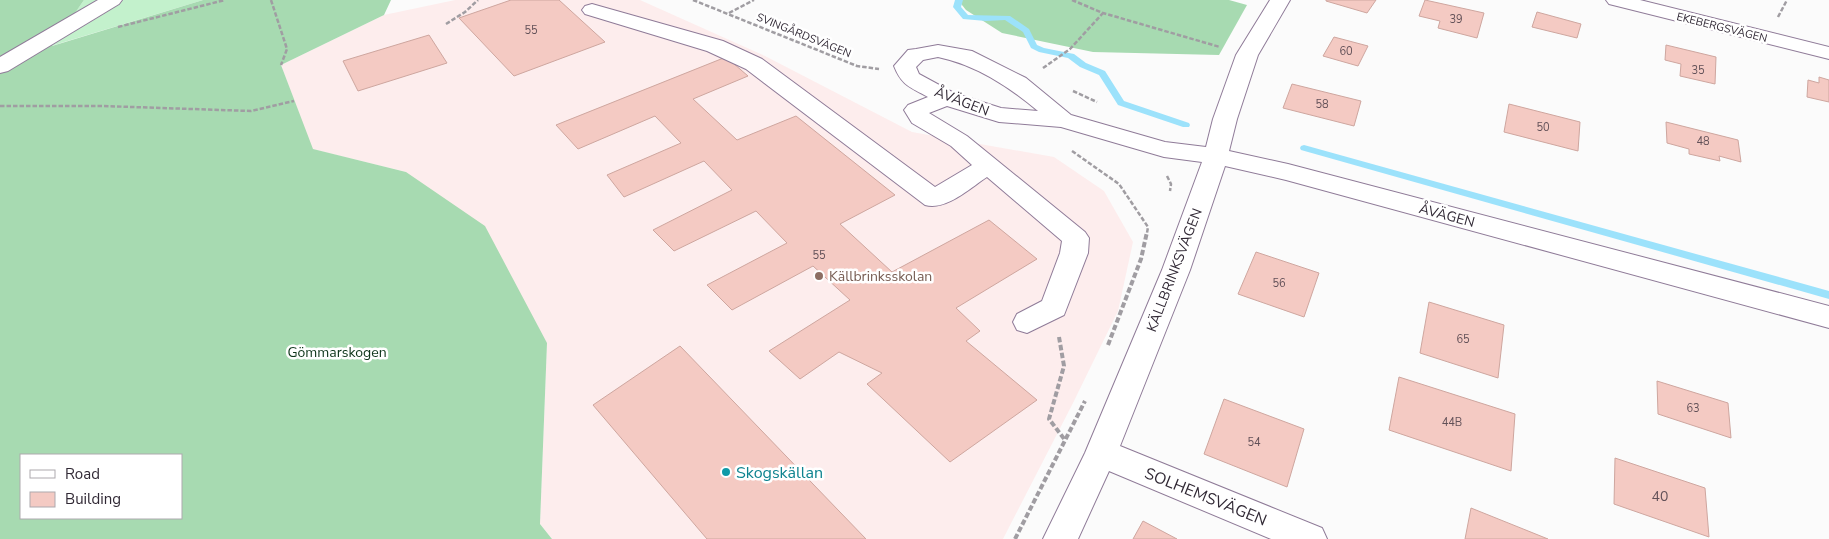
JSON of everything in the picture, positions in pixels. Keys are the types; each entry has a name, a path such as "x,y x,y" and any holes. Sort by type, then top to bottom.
{"street":[{"path":"0,66 112,0"},
{"name":"KÄLLBRINKSVÄGEN","path":"1060,539 1101,453 1176,270 1216,156 1225,119 1247,55 1280,0"},
{"name":"EKEBERGSVÄGEN","path":"1616,0 1829,53"},
{"path":"592,10 715,46 754,64 934,199 988,166"},
{"name":"ÅVÄGEN","path":"1063,120 1018,83 964,56 938,51 916,55 905,66 910,78 946,98 999,115 1063,120 1164,149 1216,156 1288,172 1829,317"},
{"path":"946,98 916,110 920,118 959,141 1076,238 1074,253 1054,308 1027,322"},
{"name":"SOLHEMSVÄGEN","path":"1101,453 1310,539"}],"path":[{"path":"112,29 225,0"},
{"path":"271,0 287,49 281,65"},
{"path":"446,24 465,12 478,0"},
{"name":"SVINGÅRDSVÄGEN","path":"693,0 857,66 881,70"},
{"path":"728,13 754,0"},
{"path":"1072,0 1103,13 1247,55"},
{"path":"1059,58 1070,49 1103,13"},
{"path":"1066,89 1100,104"},
{"path":"0,106 251,111 294,101"},
{"path":"1066,146 1119,184 1148,227 1141,259 1106,350"},
{"path":"1054,308 1064,366 1048,419 1065,440"},
{"path":"1015,539 1088,396"}],"shaded area":[{"name":"Källbrinksskolan","path":"455,0 640,0 765,56 912,132 1054,157 1104,191 1133,242 1118,311 1003,539 552,539 540,524 547,343 406,172 312,149 281,65 384,15"}],"green space":[{"name":"Gömmarskogen","path":"0,0 84,0 52,46 203,0 391,0 384,15 281,65 313,149 406,172 485,226 547,343 540,524 552,539 0,539"},
{"path":"84,0 203,0 51,46"},
{"path":"958,0 1229,0 1247,5 1219,55 1093,52 1002,33 966,10"}],"building":[{"path":"511,0 559,0 605,42 514,76 459,18"},
{"path":"1326,0 1376,0 1367,13 1326,1"},
{"path":"1425,0 1484,13 1477,38 1438,28 1440,21 1419,16"},
{"path":"1537,12 1581,24 1577,38 1532,27"},
{"path":"429,35 447,63 358,91 343,61"},
{"path":"1334,37 1368,46 1358,66 1323,56"},
{"path":"1666,45 1716,57 1715,84 1680,76 1681,64 1665,60"},
{"path":"726,57 748,76 693,99 737,140 796,116 895,195 840,224 892,272 989,220 1037,259 956,308 980,331 966,341 1037,400 950,462 867,384 882,373 839,352 800,379 769,351 850,300 813,266 732,310 707,285 787,243 756,211 674,251 653,230 732,190 704,161 624,197 607,175 681,143 655,116 578,149 556,125"},
{"path":"1819,77 1829,80 1829,102 1807,97 1808,80 1819,83"},
{"path":"1292,84 1361,101 1354,126 1283,108"},
{"path":"1509,104 1580,122 1578,151 1504,132"},
{"path":"1666,122 1738,140 1741,162 1719,156 1720,161 1689,154 1689,149 1667,143"},
{"path":"1256,252 1319,273 1304,317 1238,294"},
{"path":"1429,302 1504,325 1498,378 1420,353"},
{"name":"Skogskällan","path":"680,346 866,539 707,539 593,405"},
{"path":"1399,377 1515,414 1511,471 1389,430"},
{"path":"1657,381 1728,403 1731,438 1658,414"},
{"path":"1224,399 1304,429 1287,487 1204,454"},
{"path":"1615,458 1705,488 1709,537 1614,504"},
{"path":"1471,508 1548,539 1465,539"},
{"path":"1143,521 1177,539 1133,539"}],"waterway":[{"path":"959,0 957,7 966,17 986,19 1007,18 1026,31 1034,46 1042,50 1071,56 1083,65 1102,73 1121,103 1186,125"},
{"path":"1304,148 1829,295"}],"place":[{"name":"Källbrinksskolan","path":"819,276"},
{"name":"Skogskällan","path":"726,472"}]}
